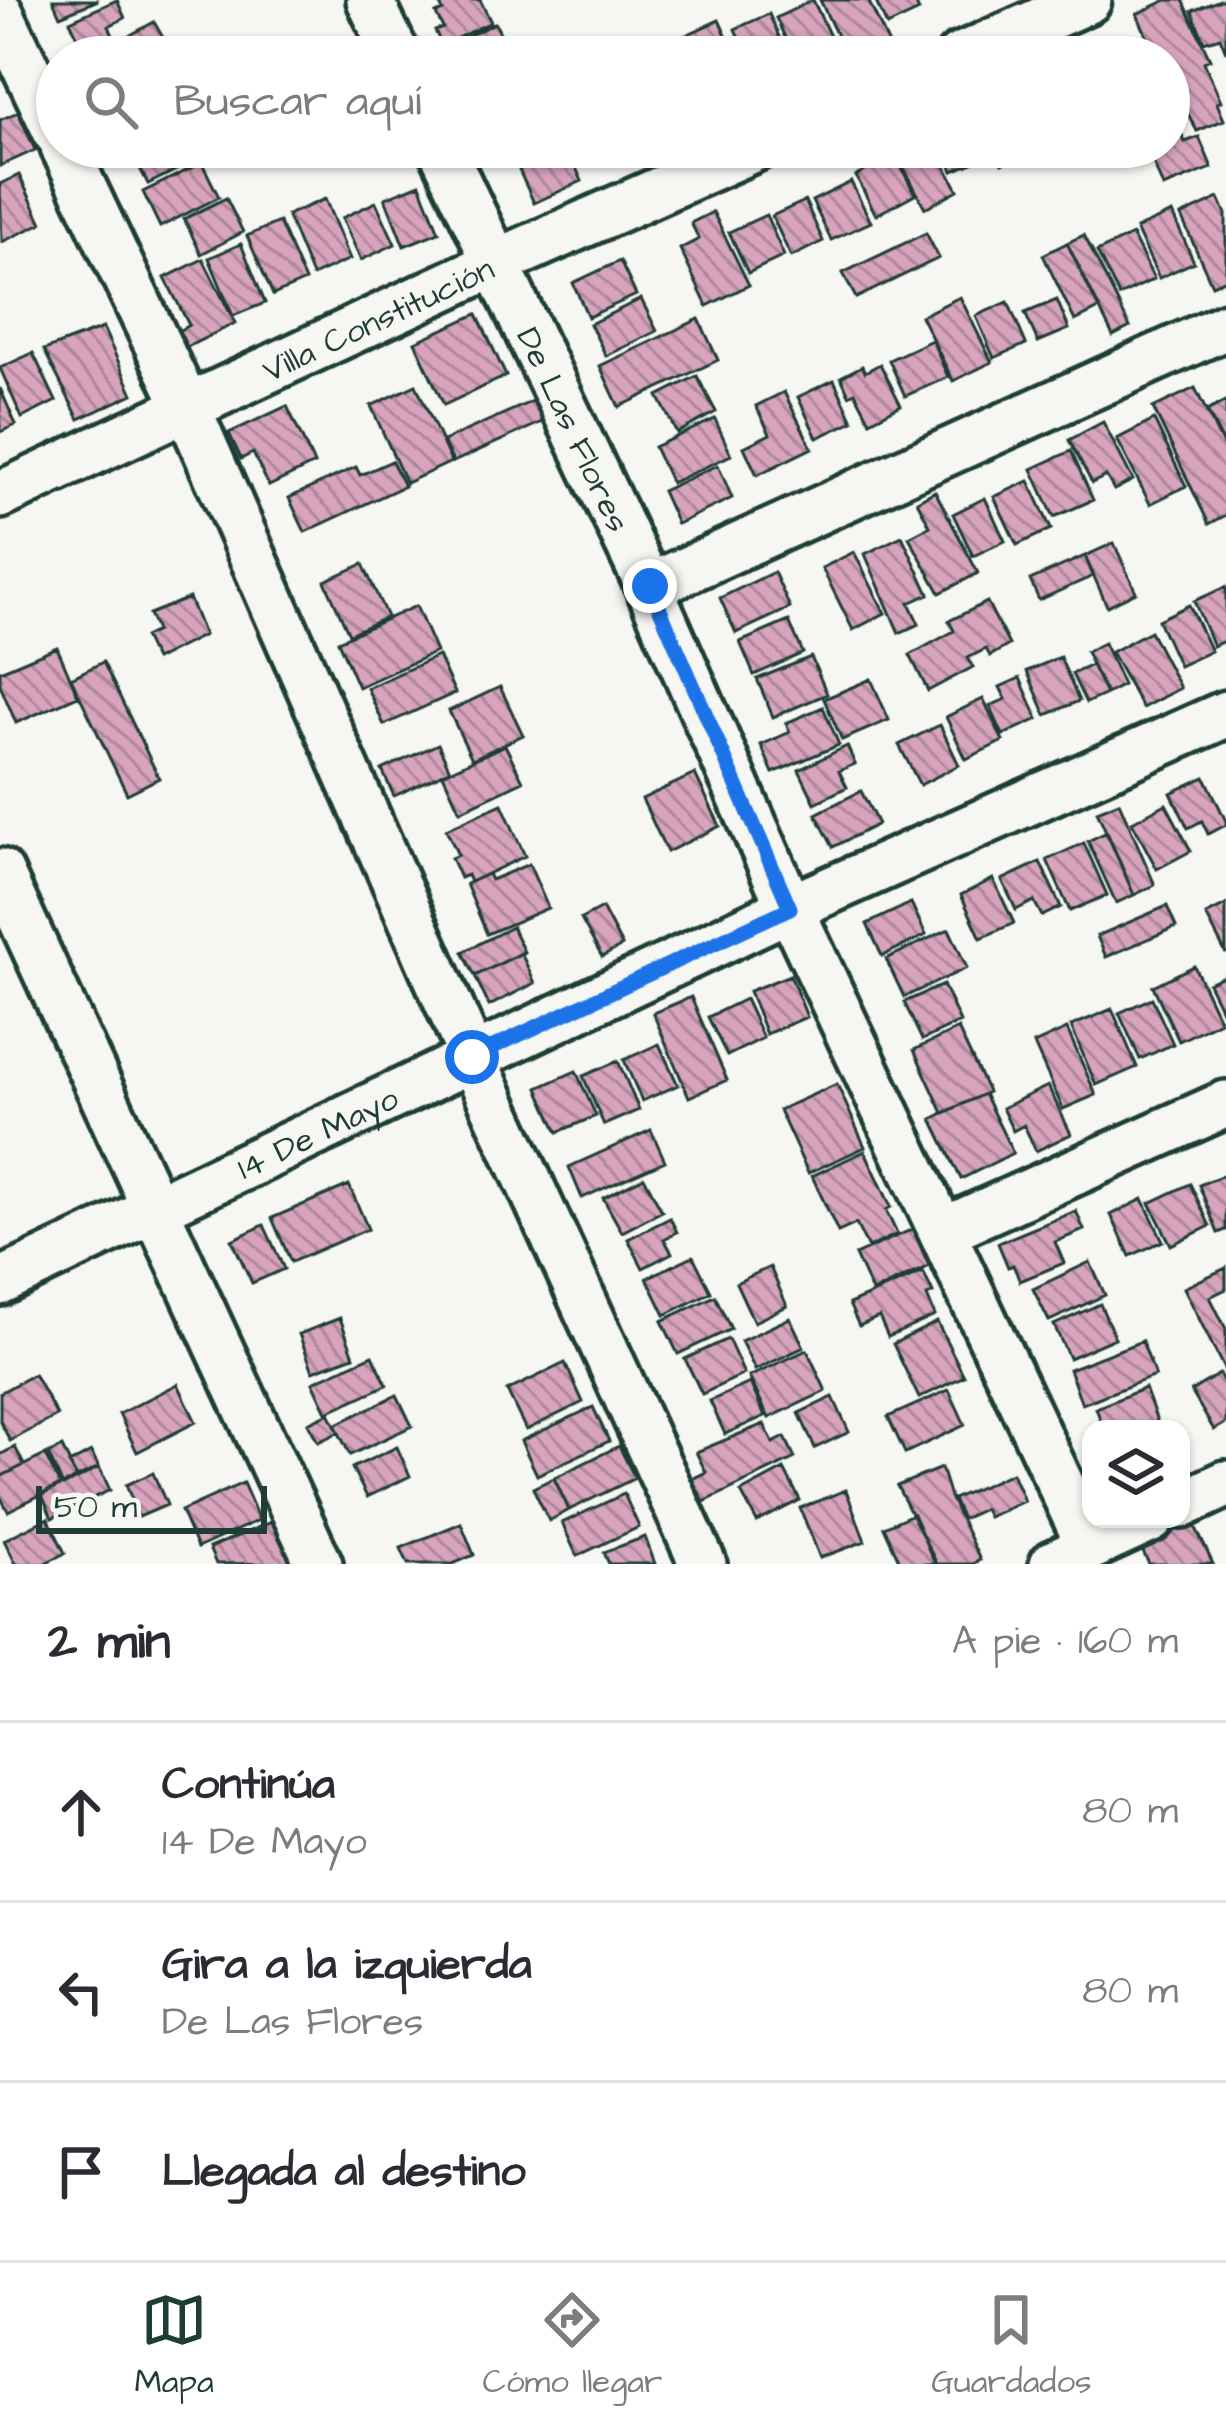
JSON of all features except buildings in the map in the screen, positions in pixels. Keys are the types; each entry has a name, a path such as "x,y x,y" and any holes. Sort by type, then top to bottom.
{"street":[{"path":"370,0 388,36"},
{"path":"1007,36 1088,0"},
{"path":"0,13 36,89"},
{"path":"74,168 187,407 472,1057 704,1564"},
{"name":"De Las Flores","path":"451,168 650,586 790,908 943,1231 1072,1556"},
{"name":"Villa Constitución","path":"0,495 710,168"},
{"path":"650,586 1226,326"},
{"name":"14 De Mayo","path":"0,1282 790,908 1226,713"},
{"path":"0,872 319,1564"},
{"path":"943,1231 1226,1104"},
{"path":"1190,1501 1226,1484"},
{"path":"1072,1556 1132,1528"}],"route":[{"path":"472,1057 790,908 650,586"}]}
